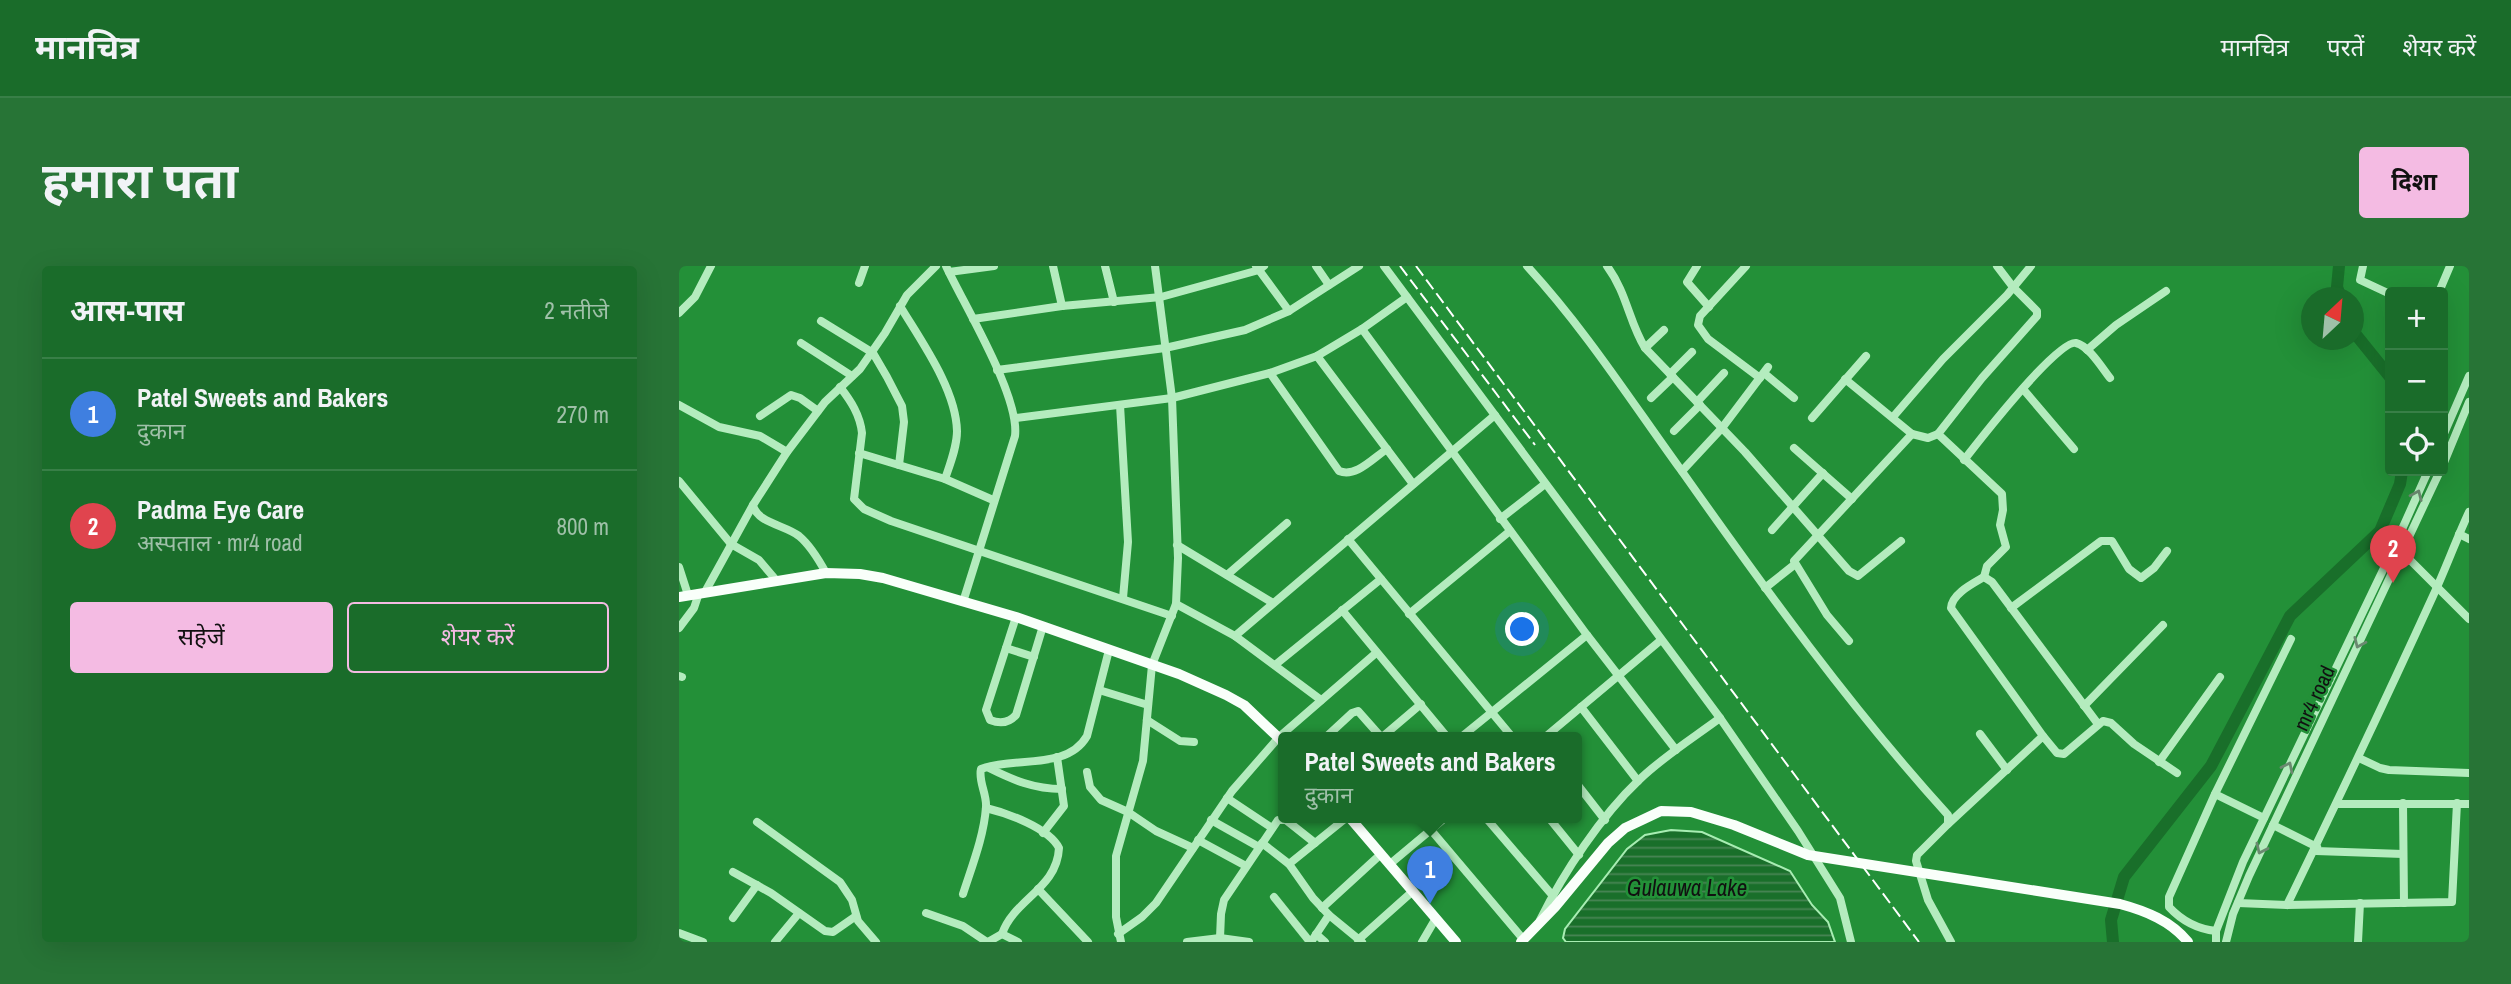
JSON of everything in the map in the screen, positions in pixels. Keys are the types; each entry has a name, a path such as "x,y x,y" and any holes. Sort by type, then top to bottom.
{"main road":[{"path":"683,596 826,573 883,578 1016,617 1152,665 1244,705 1278,737"},
{"path":"1522,941 1608,843 1625,828 1661,811 1691,811 1808,855 2120,904 2174,927 2188,942"},
{"path":"1353,823 1456,942"}],"street":[{"path":"679,313 695,297 711,266"},
{"path":"859,283 865,266"},
{"path":"679,628 694,608 787,452 818,411 873,353 913,288 936,266"},
{"path":"963,602 1015,436 1016,418 997,370 948,269 994,266"},
{"path":"1053,266 1062,306"},
{"path":"1105,266 1114,302"},
{"path":"1119,938 1116,856 1141,770 1152,665 1176,604 1177,544 1172,398 1156,266"},
{"path":"1316,266 1329,285"},
{"path":"997,370 1165,348 1245,330 1289,311 1359,266"},
{"path":"1384,266 1720,718 1798,831 1840,898 1851,942"},
{"path":"1527,266 1578,326 1765,588 1856,709 1948,816 1948,824"},
{"path":"1534,274 1542,266"},
{"path":"1607,266 1623,292 1645,348 1722,428 1849,571 1858,576 1901,541"},
{"path":"1697,266 1687,282 1709,307"},
{"path":"1745,266 1698,321 1700,331 1764,373 1794,398"},
{"path":"1845,379 1912,434 1928,438 1938,434 1982,378 2037,316 2037,311 2013,288 1997,266"},
{"path":"1893,417 1943,359 2031,266"},
{"path":"2363,266 2360,280 2385,292"},
{"path":"2441,287 2450,266"},
{"path":"973,319 1062,306 1161,297 1259,267 1289,311"},
{"path":"2087,350 2116,325 2166,292"},
{"path":"1016,418 1172,398 1270,373 1317,356 1407,297"},
{"path":"900,306 935,365 956,417 955,447 945,479"},
{"path":"821,321 873,353 902,406 904,422 899,465"},
{"path":"1362,329 1500,519 1676,750"},
{"path":"1645,348 1664,330"},
{"path":"801,343 852,376"},
{"path":"1964,460 2049,359 2067,344 2078,343 2087,350 2110,378"},
{"path":"1651,398 1692,352"},
{"path":"1317,356 1413,484"},
{"path":"1812,418 1866,356"},
{"path":"1270,373 1339,471 1356,471 1387,449"},
{"path":"1674,431 1724,373"},
{"path":"1682,471 1722,428 1764,373"},
{"path":"2448,425 2469,376"},
{"path":"840,387 850,400 861,424 853,494 858,505 891,521 1172,615"},
{"path":"2023,389 2074,449"},
{"path":"760,416 791,395 818,411"},
{"path":"2448,453 2469,401"},
{"path":"679,405 719,427 760,436 787,452"},
{"path":"1120,405 1128,542 1123,597"},
{"path":"2448,409 2454,411"},
{"path":"1235,636 1495,415"},
{"path":"1765,588 1794,565 1795,559 1912,434"},
{"path":"1938,434 2002,494 2000,525 2006,547 1987,566 1984,577 1952,600 1951,608 2057,753 2064,754 2103,721 2111,723 2134,744 2177,773"},
{"path":"1794,448 1853,499"},
{"path":"859,453 945,479 993,500"},
{"path":"1772,530 1823,473"},
{"name":"mr4 road","path":"2226,942 2229,925 2238,903 2336,694 2426,476"},
{"name":"mr4 road","path":"2216,942 2216,931 2243,862 2398,548 2437,476"},
{"path":"679,481 731,544 759,560 776,580"},
{"path":"1500,519 1545,484"},
{"path":"753,505 756,514 798,536 819,559 826,573"},
{"path":"2287,905 2359,758 2469,512"},
{"path":"1227,575 1287,523"},
{"path":"1409,614 1510,531"},
{"path":"2459,534 2469,539"},
{"path":"1348,539 1508,732"},
{"path":"2011,608 2101,541 2112,541 2129,569 2141,578 2154,568 2167,551"},
{"path":"1177,544 1273,603"},
{"path":"2398,548 2469,619"},
{"path":"1794,565 1827,615 1849,641"},
{"path":"679,567 683,596"},
{"path":"1984,577 1991,582 2098,724"},
{"path":"1275,665 1381,579"},
{"path":"1176,604 1235,636 1321,700"},
{"path":"1342,610 1443,732"},
{"path":"1016,617 986,710 990,720 997,723 1008,722 1016,715 1043,626"},
{"path":"2084,706 2163,625"},
{"path":"1468,732 1587,635"},
{"path":"2216,931 2192,925 2175,914 2168,903 2215,794 2291,639"},
{"path":"1551,732 1661,640"},
{"path":"1006,649 1034,657"},
{"path":"963,894 986,808 979,773 981,769 1057,758 1076,750 1087,736 1109,650"},
{"path":"1289,732 1321,700 1376,653"},
{"path":"2159,761 2220,677"},
{"path":"1099,690 1148,705"},
{"path":"1388,732 1420,704"},
{"path":"1581,707 1638,781"},
{"path":"1331,732 1352,713 1359,711 1376,732"},
{"path":"1537,925 1579,855 1638,781 1720,718"},
{"path":"1147,720 1180,741 1194,742"},
{"path":"1980,734 2007,770"},
{"path":"1951,942 1928,900 1916,861 1917,855 2043,736"},
{"path":"1119,938 1156,903 1227,798 1278,743"},
{"path":"1043,834 1064,806 1057,758"},
{"path":"2359,758 2389,770 2469,773"},
{"path":"988,767 1033,787 1062,789"},
{"path":"1087,772 1094,794 1101,800 1128,812 1156,831 1196,844 1246,866"},
{"path":"1582,790 1605,820"},
{"path":"2215,794 2264,818"},
{"path":"1227,798 1272,828"},
{"path":"2403,803 2404,903"},
{"path":"2238,903 2287,905 2452,902 2457,803"},
{"path":"2337,804 2469,804"},
{"path":"926,913 963,926 987,942 1002,934 1010,918 1053,873 1059,858 1058,844 1011,814 986,808"},
{"path":"1211,820 1260,845 1289,864 1322,908 1360,941 1413,891"},
{"path":"1220,938 1224,900 1278,821"},
{"path":"757,822 840,882 852,900 861,927 877,942"},
{"path":"1290,823 1315,843"},
{"path":"1289,864 1315,843 1348,823"},
{"path":"1390,864 1439,823"},
{"path":"1490,823 1553,895"},
{"path":"1553,823 1579,855"},
{"path":"2273,825 2316,849 2403,854"},
{"path":"1431,830 1522,941"},
{"path":"1322,908 1381,854"},
{"path":"733,872 829,933 856,916"},
{"path":"733,918 757,885"},
{"path":"1038,889 1088,942"},
{"path":"1274,897 1312,939 1325,942"},
{"path":"2358,942 2360,903"},
{"path":"775,942 799,912"},
{"path":"1312,939 1329,915"},
{"path":"1422,942 1436,918"},
{"path":"679,933 703,942"},
{"path":"1002,934 1018,942"},
{"path":"1187,942 1220,938 1249,942"}],"water":[{"name":"Gulauwa Lake","path":"1671,830 1702,832 1790,871 1812,905 1828,922 1835,942 1566,942 1563,938 1565,929 1627,849 1645,835"}],"waterway":[{"path":"2337,287 2339,266"},
{"path":"2364,345 2385,371"},
{"path":"2113,942 2111,920 2124,877 2211,766 2290,616 2380,531 2401,476"}],"railway":[{"path":"1400,266 1535,445"},
{"path":"1416,266 1919,942"}],"place":[{"name":"Padma Eye Care","path":"2393,583"},
{"name":"Patel Sweets and Bakers","path":"1430,904"}]}
